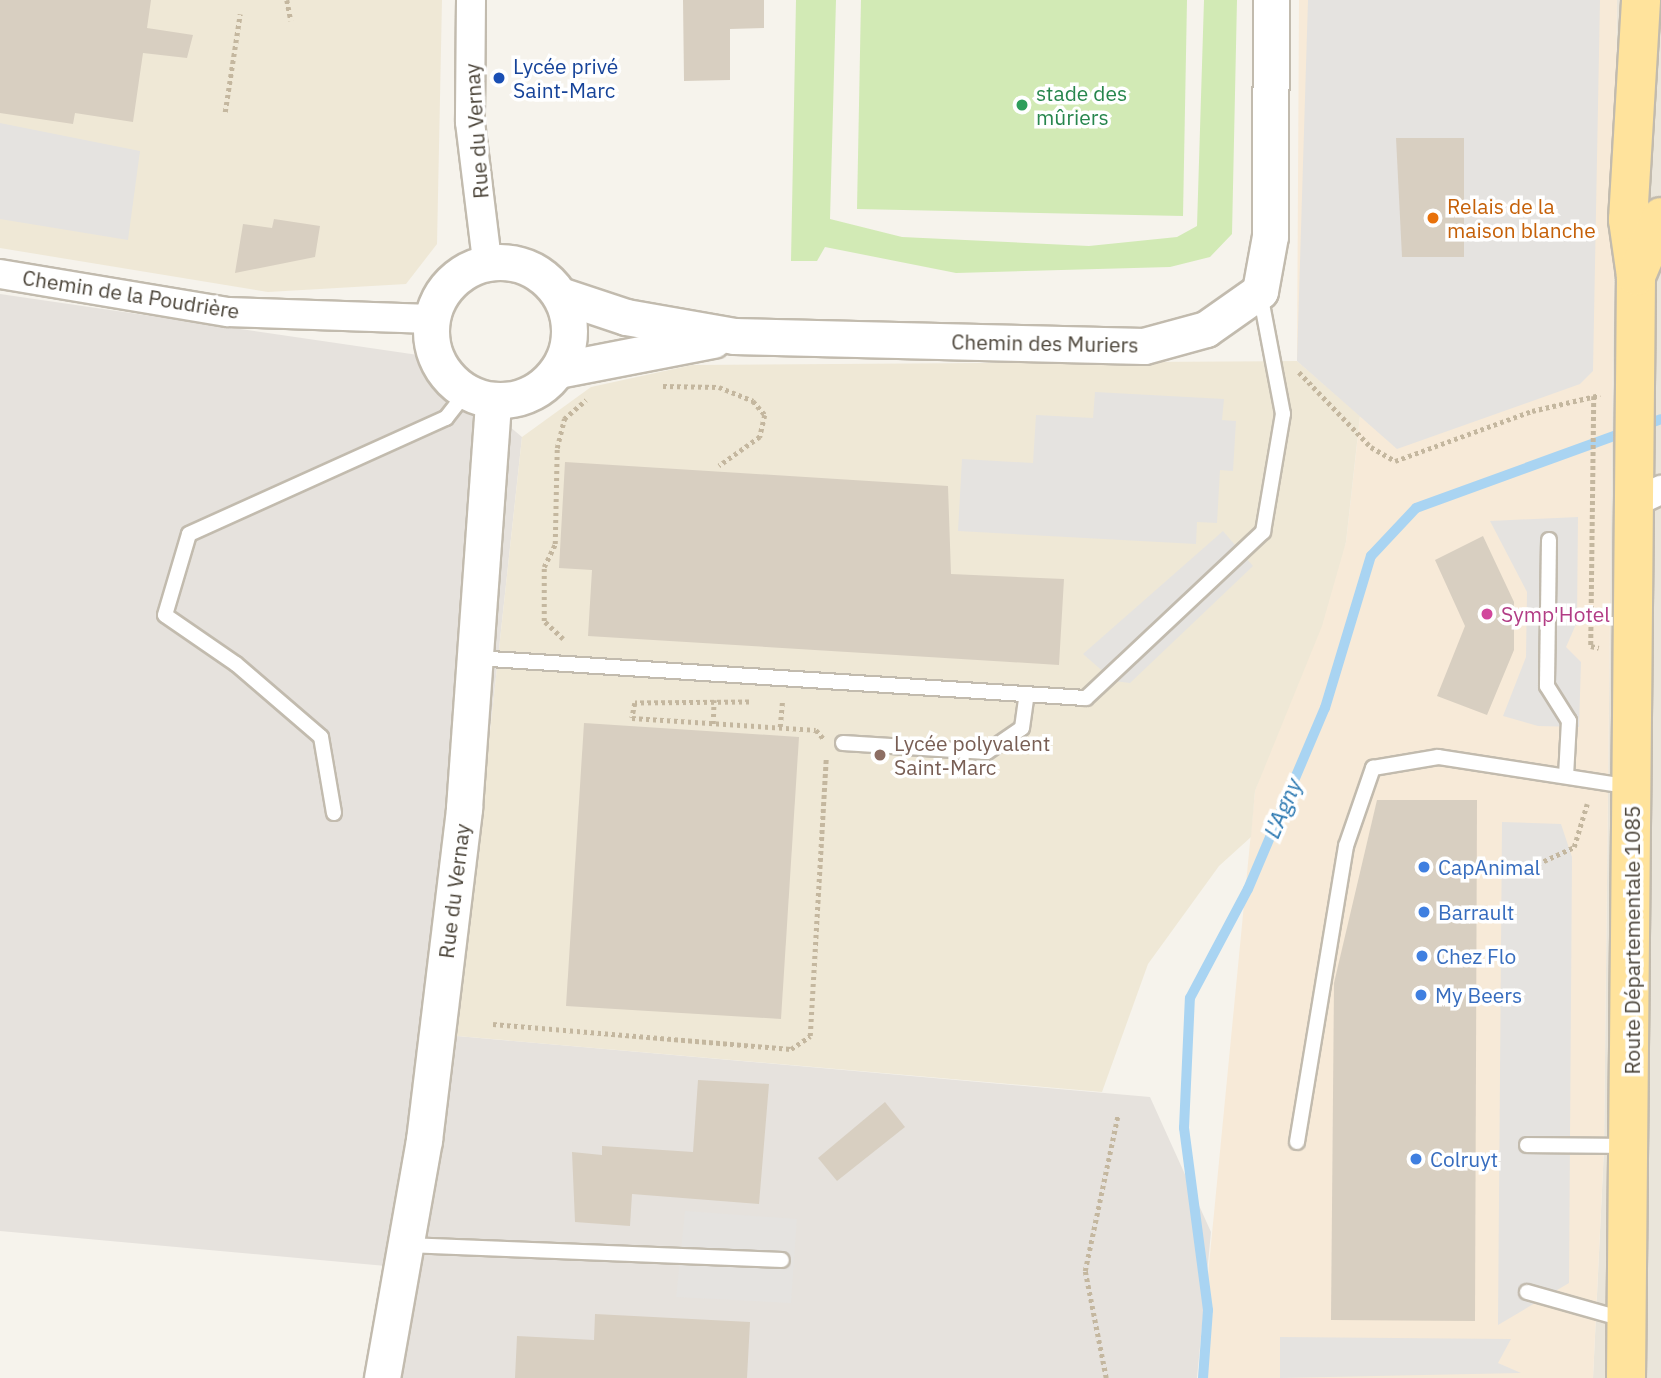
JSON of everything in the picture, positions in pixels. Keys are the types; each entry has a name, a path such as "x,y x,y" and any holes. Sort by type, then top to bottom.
{"main road":[{"path":"1636,276 1628,220 1641,0"},
{"path":"1636,276 1660,221"},
{"name":"Route Départementale 1085","path":"1626,1378 1633,787 1644,488 1635,394 1636,276"}],"street":[{"name":"Rue du Vernay","path":"471,0 470,122 488,261"},
{"path":"1260,291 1270,236 1271,0"},
{"path":"488,261 515,263 541,274 560,295 569,319 569,346 558,370 518,399 479,396 444,373 431,347 430,319 450,281 488,261"},
{"name":"Chemin de la Poudrière","path":"0,274 228,312 430,319"},
{"name":"Chemin des Muriers","path":"560,295 626,317 734,336 1144,346 1206,329 1260,291"},
{"name":"Chemin des Muriers","path":"558,370 734,336"},
{"name":"Rue du Vernay","path":"382,1378 407,1245 462,822 475,658 479,396"}],"lane":[{"path":"475,658 1086,698 1263,532 1283,414 1260,291"},
{"path":"334,813 321,737 236,664 165,615 190,534 446,418 479,396"},
{"path":"1549,540 1547,685 1569,721 1566,776"},
{"path":"843,743 987,752 1022,728 1027,694"},
{"path":"1297,1142 1340,873 1373,768 1438,757 1633,787"},
{"path":"1527,1145 1630,1146"},
{"path":"407,1245 782,1260"},
{"path":"1527,1292 1627,1319"}],"path":[{"path":"287,0 291,21"},
{"path":"225,112 240,14"},
{"path":"1274,368 1300,372 1371,447 1395,461 1594,396 1635,394"},
{"path":"652,387 719,387 759,408 765,415 760,437 719,466"},
{"path":"1592,489 1594,396"},
{"path":"576,645 544,621 544,567 555,544 557,447 564,419 592,398"},
{"path":"780,727 783,678"},
{"path":"493,1024 791,1049 810,1036 827,742 816,730 632,719 635,703 755,702"},
{"path":"768,702 782,702"},
{"path":"1531,867 1574,847 1591,782"},
{"path":"1106,1378 1085,1271 1118,1114"}],"shaded area":[{"path":"0,0 442,0 437,244 406,284 268,292 0,248"},
{"path":"1299,0 1617,0 1604,1148 1593,1378 1198,1378 1255,791 1346,542 1360,417 1297,361"},
{"path":"1308,0 1600,0 1593,371 1580,384 1397,449 1297,361"},
{"path":"1617,0 1661,0 1661,1378 1593,1378 1604,1148"},
{"path":"0,123 140,151 128,240 0,219"},
{"path":"0,294 425,356 522,437 457,1036 1150,1097 1211,1232 1197,1378 394,1378 408,1268 0,1231"},
{"name":"Lycée polyvalent Saint-Marc","path":"1297,361 1360,416 1346,542 1322,626 1255,791 1251,837 1219,866 1148,964 1102,1092 457,1036 522,437 591,387 692,365"},
{"path":"1095,392 1224,399 1222,420 1236,421 1233,471 1220,470 1217,523 1197,522 1196,544 958,531 962,459 1033,463 1036,415 1093,418"},
{"path":"1578,517 1577,622 1566,647 1581,662 1579,727 1538,726 1503,716 1526,657 1527,592 1490,521"},
{"path":"1223,531 1253,566 1130,683 1114,681 1083,654"},
{"path":"1502,822 1561,824 1572,857 1569,1283 1498,1325"},
{"path":"685,1211 797,1219 791,1303 676,1297"},
{"path":"1280,1337 1511,1339 1498,1363 1521,1373 1280,1378"}],"green space":[{"path":"796,0 836,0 830,219 902,237 1089,246 1177,237 1197,226 1204,0 1237,0 1232,234 1210,257 1170,267 956,273 825,247 817,261 791,261"},
{"name":"stade des mûriers","path":"861,0 1187,0 1183,216 857,209"}],"building":[{"path":"0,0 151,0 147,28 193,35 187,58 143,53 133,122 75,113 73,124 0,113"},
{"path":"683,0 764,0 764,28 730,29 730,80 684,81"},
{"name":"Relais de la maison blanche","path":"1396,138 1464,138 1464,257 1402,257"},
{"path":"274,219 320,226 315,257 235,273 243,224 272,228"},
{"path":"565,462 948,486 951,574 1064,579 1059,665 588,636 592,570 559,568"},
{"name":"Symp'Hotel","path":"1483,536 1514,602 1514,650 1487,715 1437,696 1465,626 1435,560"},
{"path":"584,723 799,737 781,1019 566,1006"},
{"path":"1377,800 1477,800 1475,1321 1331,1320 1334,983"},
{"path":"698,1080 769,1084 759,1204 632,1194 630,1226 575,1222 572,1152 602,1155 602,1146 693,1152"},
{"path":"885,1102 905,1127 837,1181 818,1158"},
{"path":"595,1314 750,1322 747,1378 515,1378 517,1336 594,1340"}],"waterway":[{"name":"L'Agny","path":"1642,426 1661,419"},
{"name":"L'Agny","path":"1203,1378 1208,1310 1184,1128 1190,998 1248,889 1325,708 1371,556 1416,508 1628,431"}],"place":[{"name":"Lycée privé Saint-Marc","path":"499,78"},
{"name":"stade des mûriers","path":"1022,105"},
{"name":"Relais de la maison blanche","path":"1433,218"},
{"name":"Symp'Hotel","path":"1487,614"},
{"name":"Lycée polyvalent Saint-Marc","path":"880,755"},
{"name":"CapAnimal","path":"1424,867"},
{"name":"Barrault","path":"1424,912"},
{"name":"Chez Flo","path":"1422,956"},
{"name":"My Beers","path":"1421,995"},
{"name":"Colruyt","path":"1416,1159"}]}
